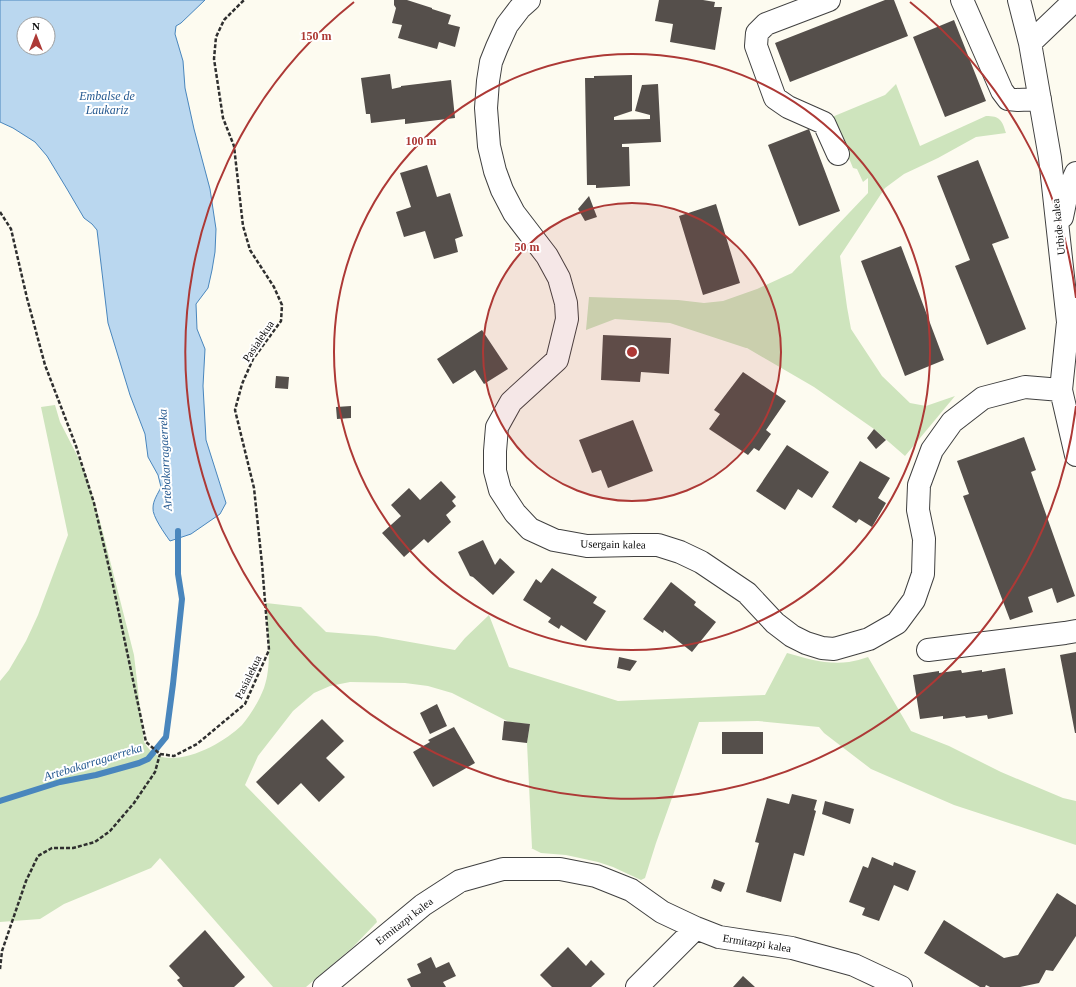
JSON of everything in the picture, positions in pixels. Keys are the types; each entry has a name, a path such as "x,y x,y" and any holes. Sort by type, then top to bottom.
{"street":[{"name":"Usergain kalea","path":"529,0 520,8 507,25 491,62 486,108 489,146 495,171 502,190 514,213 547,256 559,278 566,303 567,319 558,360 511,402 497,427 495,471 500,490 515,513 530,529 554,540 587,546 658,545 680,552 700,562 742,589 775,623 792,636 806,643 822,648 834,649 869,639 897,623 914,600 923,574 924,539 918,510 919,485 932,450 952,422 983,398 1025,387 1061,390"},
{"path":"829,0 766,24 757,33 756,46 775,98 788,107 824,123 838,154"},
{"path":"962,0 1002,91 1008,99 1040,99"},
{"name":"Urbide kalea","path":"1020,0 1030,43 1050,158 1068,322 1061,390 1076,455"},
{"path":"1030,43 1075,0"},
{"path":"1058,234 1067,193 1076,173"},
{"path":"928,650 1065,634 1076,631"},
{"name":"Ermitazpi kalea","path":"324,987 423,905 460,881 503,869 560,869 596,876 631,890 662,912 719,937 792,948 854,965 901,987"},
{"path":"637,987 696,928"}],"path":[{"name":"Pasialekua","path":"160,754 174,756 197,744 245,704 269,650 254,488 235,410 242,384 253,359 281,321 282,305 274,287 250,250 243,226 234,146 224,118 214,59 216,37 224,20 244,0"},
{"path":"0,212 12,229 27,298 45,365 76,446 94,503 114,585 146,742 160,754 155,772 134,803 110,831 95,842 73,848 52,848 38,856 26,881 2,951 0,969"}],"green space":[{"path":"896,84 920,146 986,116 994,117 1000,120 1006,133 976,137 938,158 904,174 885,188 840,256 851,329 882,376 910,403 926,406 955,396 905,456 874,429 814,387 747,348 670,323 615,319 586,330 589,297 678,300 704,303 723,301 757,289 792,273 868,193 868,178 863,182 857,169 853,168 832,117 885,95"},
{"path":"55,405 60,422 88,480 101,525 134,655 144,742 156,755 172,758 183,757 205,750 235,732 249,716 260,698 267,678 269,646 266,603 301,607 326,632 376,636 455,650 489,615 509,667 618,701 765,695 787,653 818,661 833,663 849,662 868,657 911,731 949,746 1001,772 1063,798 1076,801 1076,845 954,805 871,769 824,733 819,727 758,721 699,722 645,878 641,880 598,862 566,855 541,853 531,848 527,743 530,724 509,722 452,693 428,686 405,683 350,682 330,686 314,693 293,711 258,756 245,785 376,919 377,922 353,947 306,987 273,987 160,858 151,868 64,904 40,919 0,922 0,681 9,670 26,641 38,615 68,535 41,407"}],"water":[{"name":"Embalse de Laukariz","path":"0,0 205,0 176,26 175,34 183,61 185,88 194,129 210,189 216,229 215,252 208,288 196,304 197,329 205,349 203,386 206,440 226,503 220,514 191,534 170,541 159,525 153,511 154,502 161,487 158,475 148,457 145,434 130,395 108,323 97,230 84,218 47,156 35,142 13,128 0,122"}],"building":[{"path":"394,0 407,0 451,15 448,24 460,27 455,47 439,42 437,49 398,38 402,25 392,23 396,8 394,5"},
{"path":"659,0 703,0 715,2 714,7 722,7 715,50 670,42 673,24 655,21"},
{"path":"885,0 894,0 908,36 790,82 775,43"},
{"path":"954,20 986,101 945,117 913,37"},
{"path":"390,74 392,89 401,86 451,80 455,118 405,124 405,119 371,123 370,114 366,114 361,78"},
{"path":"632,75 632,111 614,117 614,120 650,119 650,115 635,111 642,85 658,84 661,142 622,144 622,147 629,147 630,186 596,188 596,185 587,185 585,78 594,78 594,76"},
{"path":"809,129 840,211 799,226 768,145"},
{"path":"978,160 1009,238 992,244 1026,329 987,345 955,266 970,260 937,176"},
{"path":"427,165 437,197 450,193 463,236 455,239 458,252 434,259 425,231 404,237 396,212 411,207 400,173"},
{"path":"589,196 597,217 585,221 578,209"},
{"path":"716,204 740,283 703,295 679,216"},
{"path":"901,246 944,360 905,376 861,261"},
{"path":"482,330 508,369 484,384 475,370 453,384 437,359"},
{"path":"603,335 671,338 669,374 641,372 640,382 601,380"},
{"path":"743,372 786,401 766,430 771,434 759,451 754,448 748,455 709,429 720,414 714,410"},
{"path":"276,376 289,377 288,389 275,388"},
{"path":"351,406 351,418 337,419 336,407"},
{"path":"633,420 653,471 608,488 601,470 592,473 579,440"},
{"path":"874,429 886,440 876,449 867,438"},
{"path":"1024,437 1036,470 1031,472 1075,596 1057,603 1052,588 1028,597 1033,612 1010,620 963,496 969,494 957,461"},
{"path":"787,445 829,472 812,498 798,489 785,510 756,491"},
{"path":"860,461 890,478 878,498 886,503 872,527 859,519 856,523 832,507"},
{"path":"441,481 456,497 452,501 456,506 446,515 451,522 428,543 424,539 404,557 382,533 401,516 391,505 409,488 420,500"},
{"path":"483,540 495,565 500,558 515,572 493,595 470,576 458,552"},
{"path":"552,568 597,597 593,603 606,611 586,641 561,625 559,629 548,622 551,618 523,600 536,579 541,583"},
{"path":"671,582 696,602 694,605 716,622 692,652 664,630 663,633 643,619"},
{"path":"1076,652 1076,733 1075,733 1060,655"},
{"path":"619,657 637,661 630,671 617,668"},
{"path":"1005,668 1013,714 988,719 987,715 966,718 965,716 943,719 943,716 920,719 913,675 939,671 939,673 961,670 962,673 982,670 982,672"},
{"path":"437,704 447,726 430,734 420,713"},
{"path":"322,719 344,741 326,758 345,777 319,802 301,783 278,805 256,782"},
{"path":"504,721 530,724 527,743 502,740"},
{"path":"454,727 475,763 433,787 413,752 430,742 428,740"},
{"path":"722,732 763,732 763,754 722,754"},
{"path":"792,794 817,800 814,810 816,811 804,856 794,853 781,902 746,892 759,843 755,842 767,798 789,804"},
{"path":"825,801 854,809 850,824 822,814"},
{"path":"872,857 893,866 894,862 916,871 908,891 894,885 879,921 862,915 865,908 849,902 863,866 868,868"},
{"path":"714,879 725,883 721,892 711,888"},
{"path":"1057,893 1076,905 1076,936 1053,971 1046,970 1039,983 1020,987 990,987 986,985 985,987 980,987 924,953 944,920 1004,958 1018,955"},
{"path":"205,930 245,977 234,987 183,987 177,980 180,978 169,966"},
{"path":"568,947 586,966 591,960 605,974 591,987 552,987 540,975"},
{"path":"431,957 436,968 449,962 456,976 443,982 446,987 411,987 407,979 421,973 417,964"},
{"path":"743,976 755,987 733,987"}],"waterway":[{"name":"Artebakarragaerreka","path":"0,801 60,782 96,775 139,763 148,759 166,737 182,599 178,574 178,531"}]}
